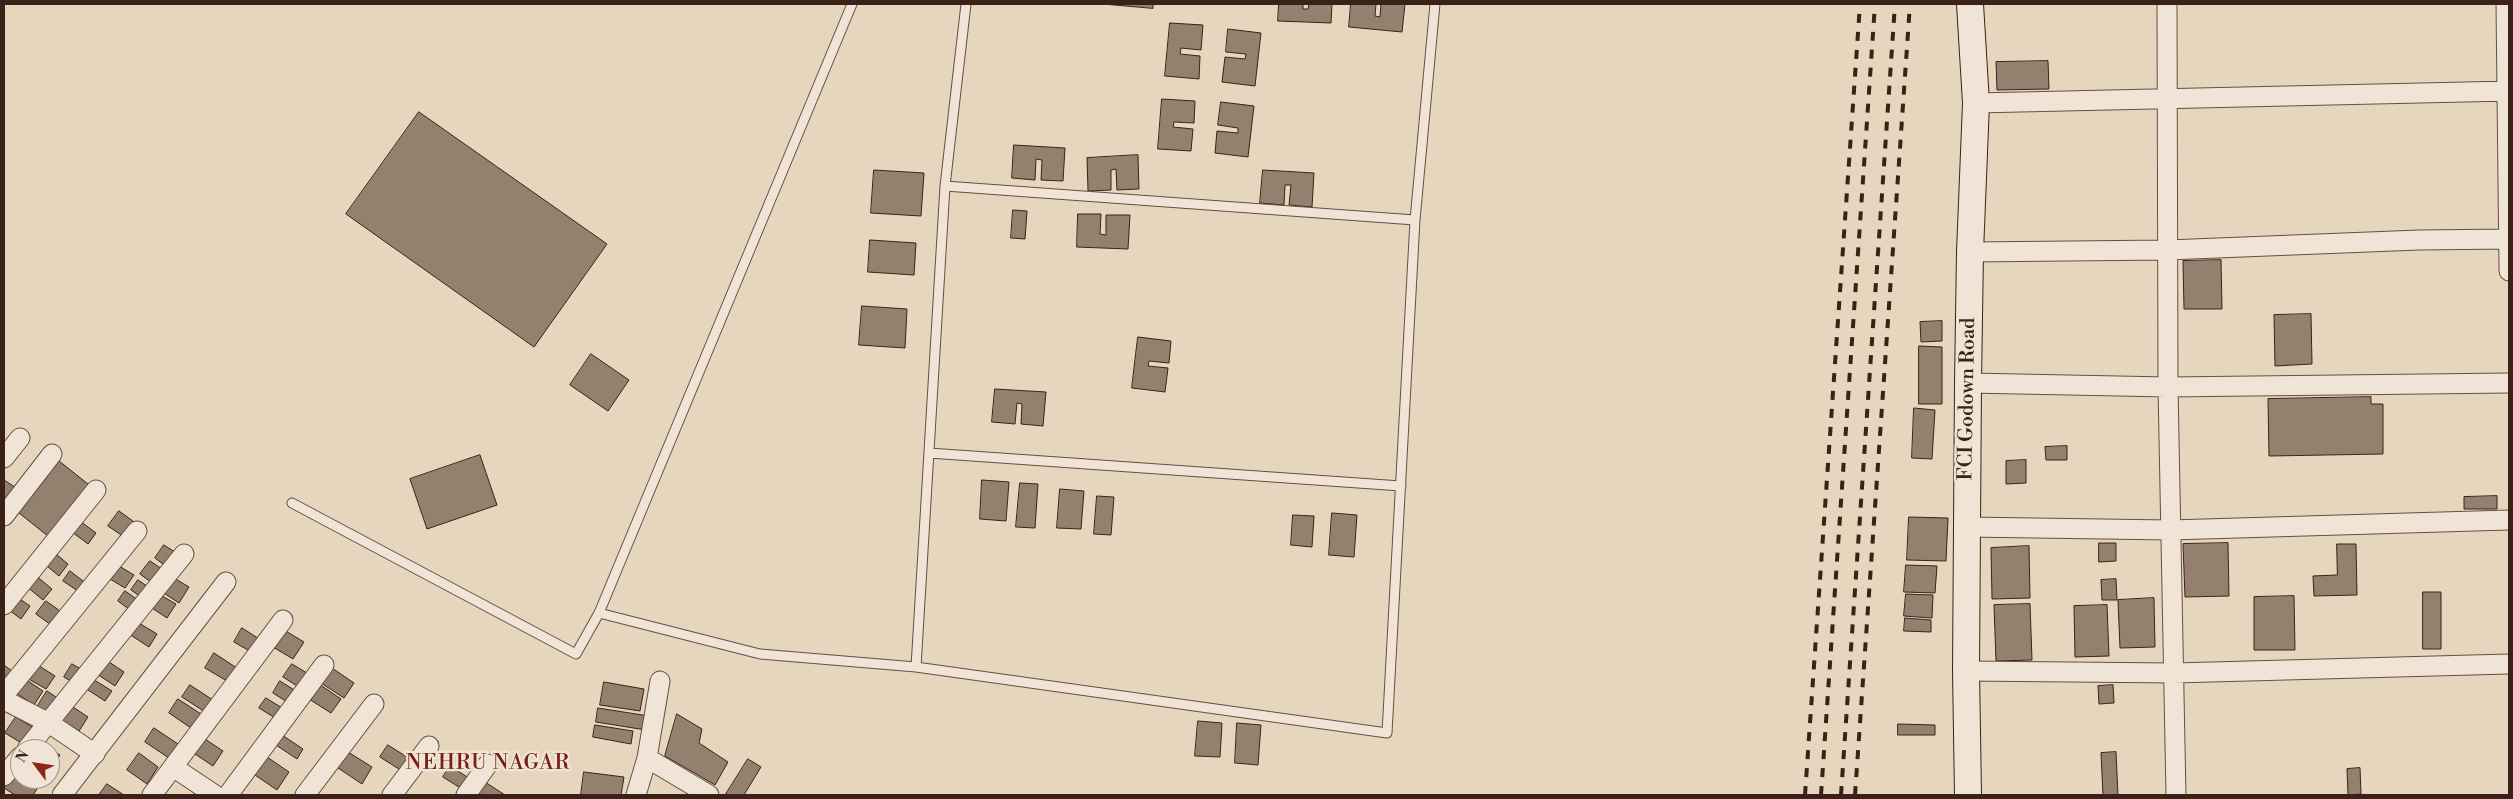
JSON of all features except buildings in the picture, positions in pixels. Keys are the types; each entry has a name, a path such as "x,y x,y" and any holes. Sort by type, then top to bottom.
{"street":[{"name":"FCI Godown Road","path":"1968,795 1966,671 1968,383 1970,252 1976,104 1970,4"},
{"path":"2166,4 2168,386 2176,795"},
{"path":"2506,4 2509,271"},
{"path":"1976,104 2508,91"},
{"path":"1970,252 2167,250 2418,240 2508,239"},
{"path":"1968,383 2168,386 2509,384"},
{"path":"4,458 20,438"},
{"path":"4,516 52,454"},
{"path":"4,605 96,490"},
{"path":"1967,526 2170,530 2509,520"},
{"path":"4,695 137,531"},
{"path":"35,739 184,554"},
{"path":"62,795 226,582"},
{"path":"152,795 283,620"},
{"path":"1966,671 2174,673 2509,664"},
{"path":"228,795 324,665"},
{"path":"636,795 647,758 660,681"},
{"path":"4,700 49,723 94,754"},
{"path":"305,795 374,704"},
{"path":"392,795 429,746"},
{"path":"647,758 709,795"},
{"path":"466,795 488,764"},
{"path":"173,767 215,795"}],"lane":[{"path":"292,503 576,654 599,613 852,4"},
{"path":"916,667 945,186 966,4"},
{"path":"599,613 760,654 916,667 1387,733 1415,220 1435,4"},
{"path":"945,186 1415,220"},
{"path":"929,453 1401,486"}],"railway":[{"path":"1805,795 1860,4"},
{"path":"1821,795 1875,4"},
{"path":"1841,795 1895,4"},
{"path":"1855,795 1910,4"}],"district":[{"name":"NEHRU NAGAR","path":"488,764"}]}
